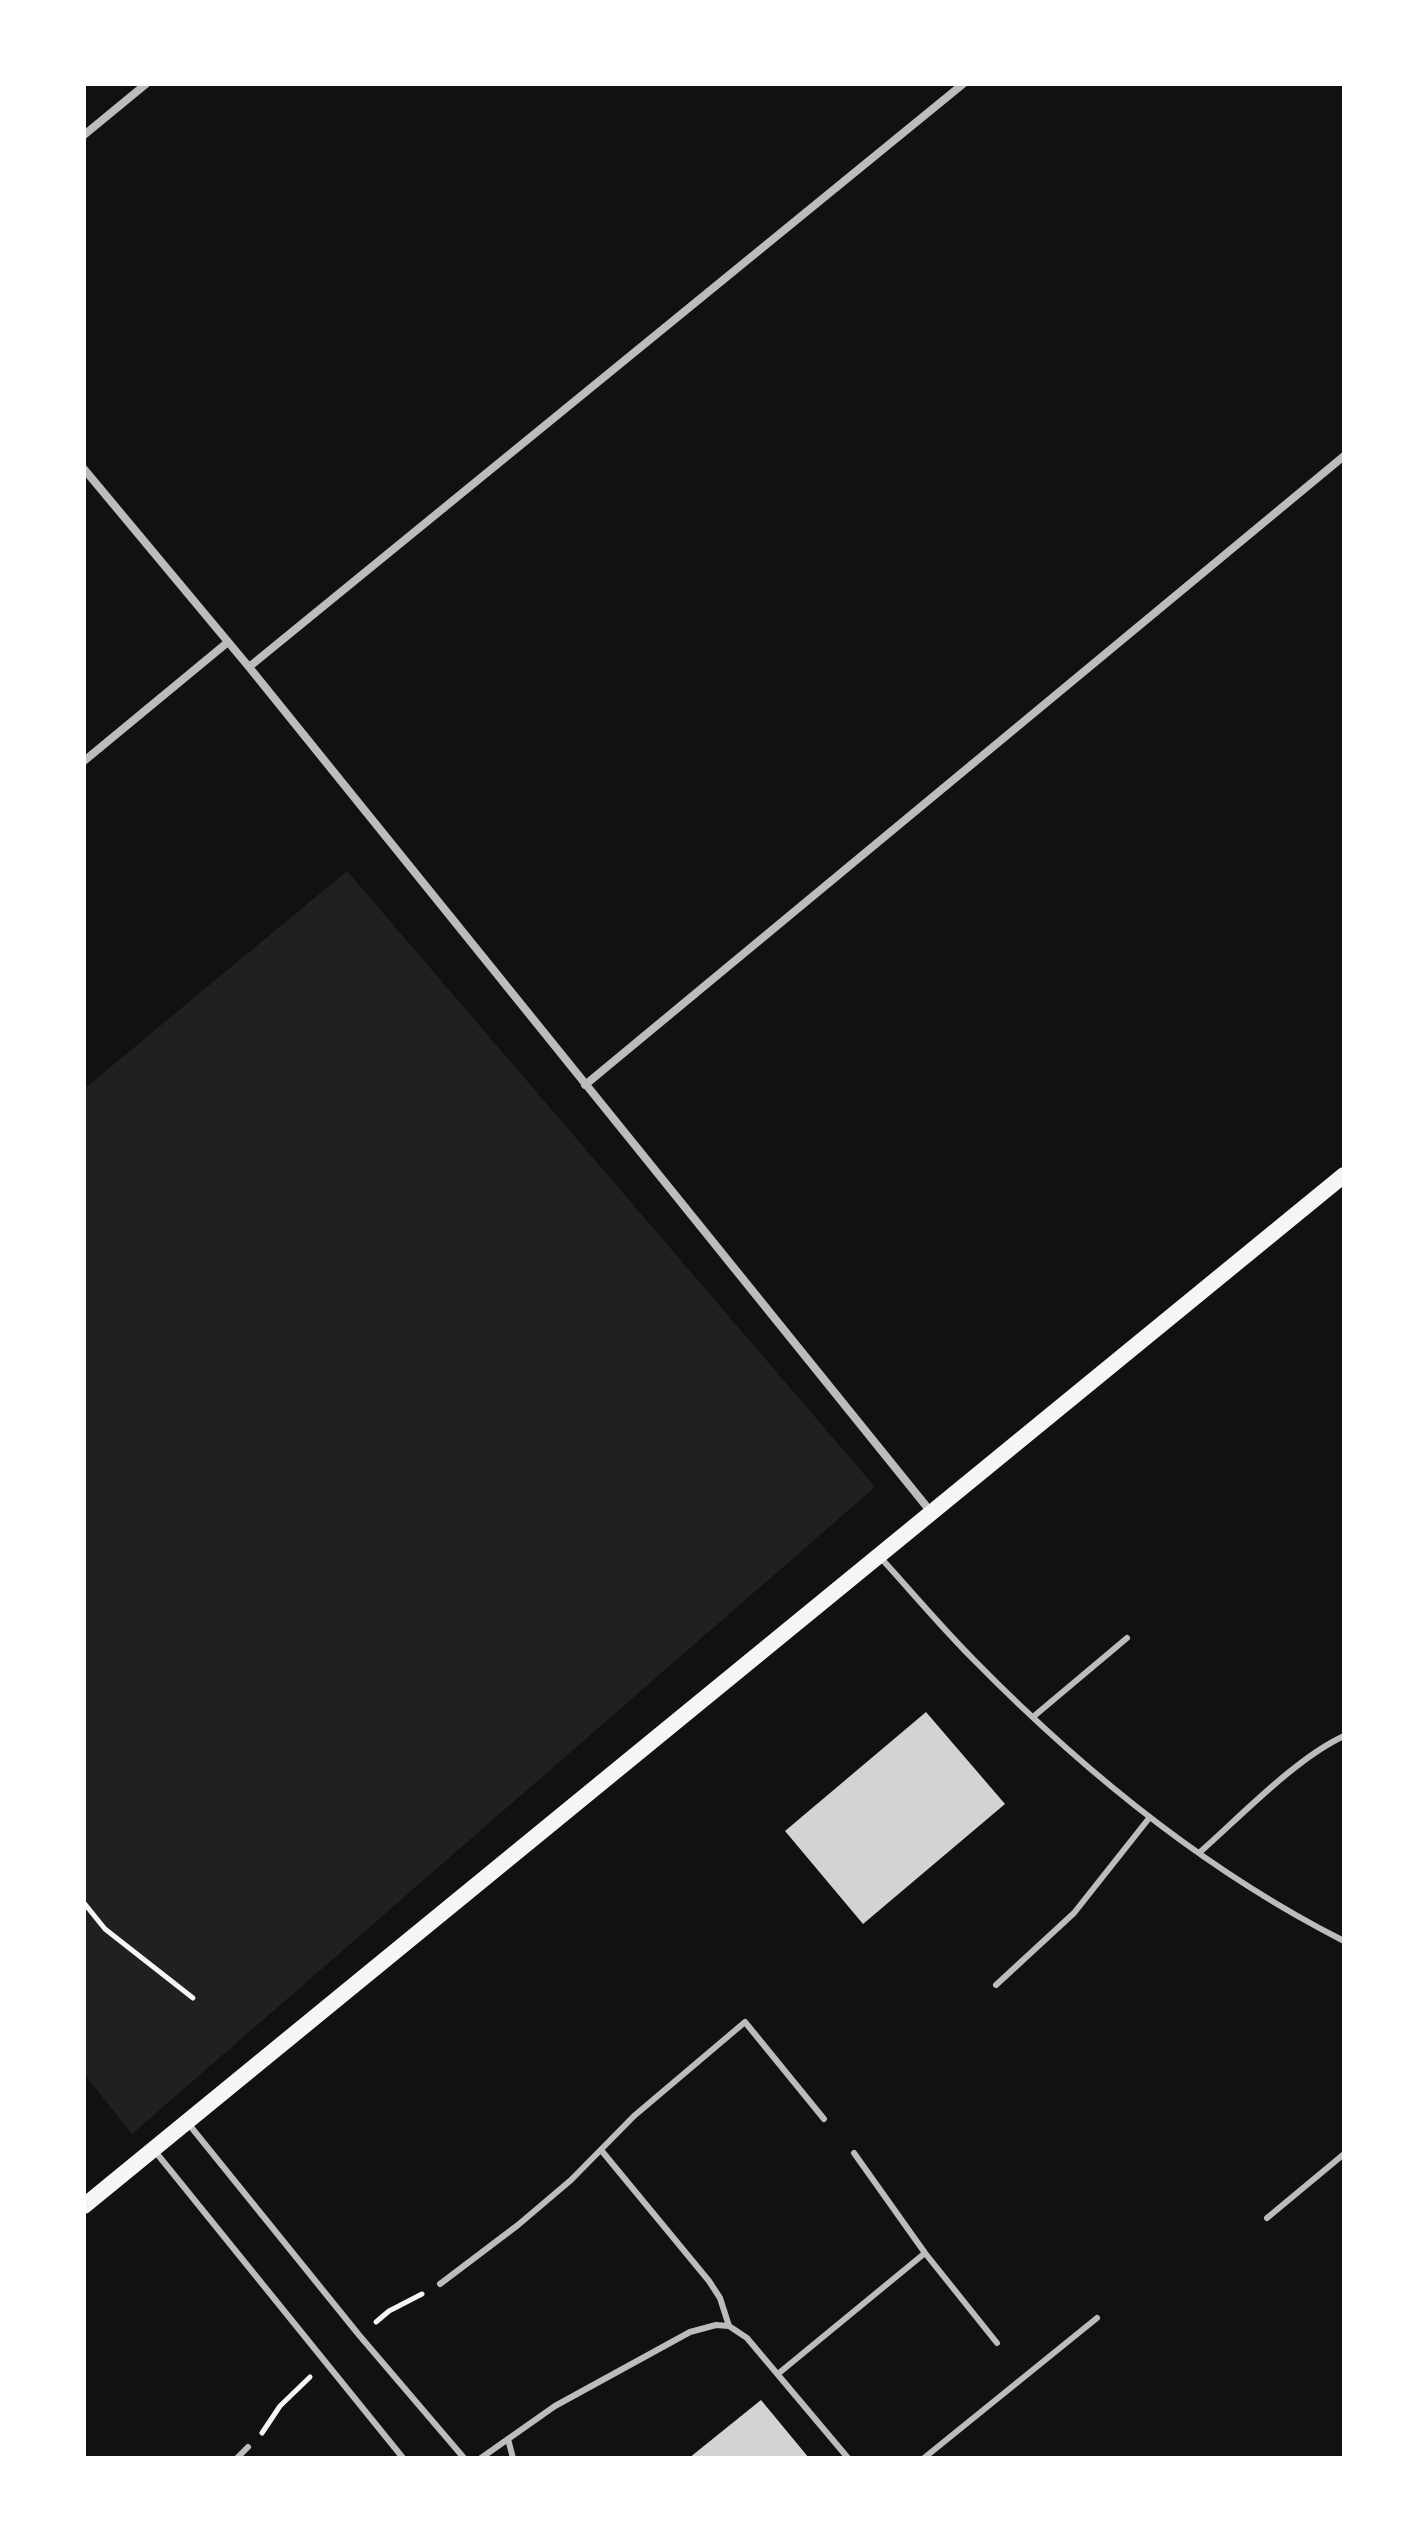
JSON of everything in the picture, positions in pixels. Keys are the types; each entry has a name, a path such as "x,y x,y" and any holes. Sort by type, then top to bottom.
{"main road":[{"path":"84,2206 877,1554 1344,1175"}],"street":[{"path":"84,135 146,84"},
{"path":"249,667 963,84"},
{"path":"585,1085 1344,456"},
{"path":"84,469 249,667 931,1512"},
{"path":"84,761 228,642"}],"lane":[{"path":"877,1554 972,1659 1033,1717 1150,1817 1262,1894 1344,1941"},
{"path":"1033,1717 1127,1638"},
{"path":"1199,1853 1328,1743 1344,1736"},
{"path":"996,1985 1074,1913 1150,1817"},
{"path":"440,2284 518,2225 634,2116 745,2022 824,2119"},
{"path":"187,2122 359,2335 464,2458"},
{"path":"154,2150 403,2458"},
{"path":"601,2150 709,2281 720,2298 729,2326"},
{"path":"854,2153 925,2253 997,2343"},
{"path":"1267,2218 1344,2154"},
{"path":"779,2373 925,2253"},
{"path":"924,2458 1097,2318"},
{"path":"481,2458 555,2406 662,2346 703,2327 729,2326 747,2338 779,2373 848,2458"},
{"path":"508,2439 513,2458"},
{"path":"237,2458 248,2447"}],"path":[{"path":"84,1903 105,1929 193,1998"}],"shaded area":[{"path":"347,871 875,1487 132,2134 84,2074 84,1089"}],"building":[{"path":"926,1712 1005,1804 863,1924 785,1831"},
{"path":"761,2400 809,2458 689,2458"}]}
